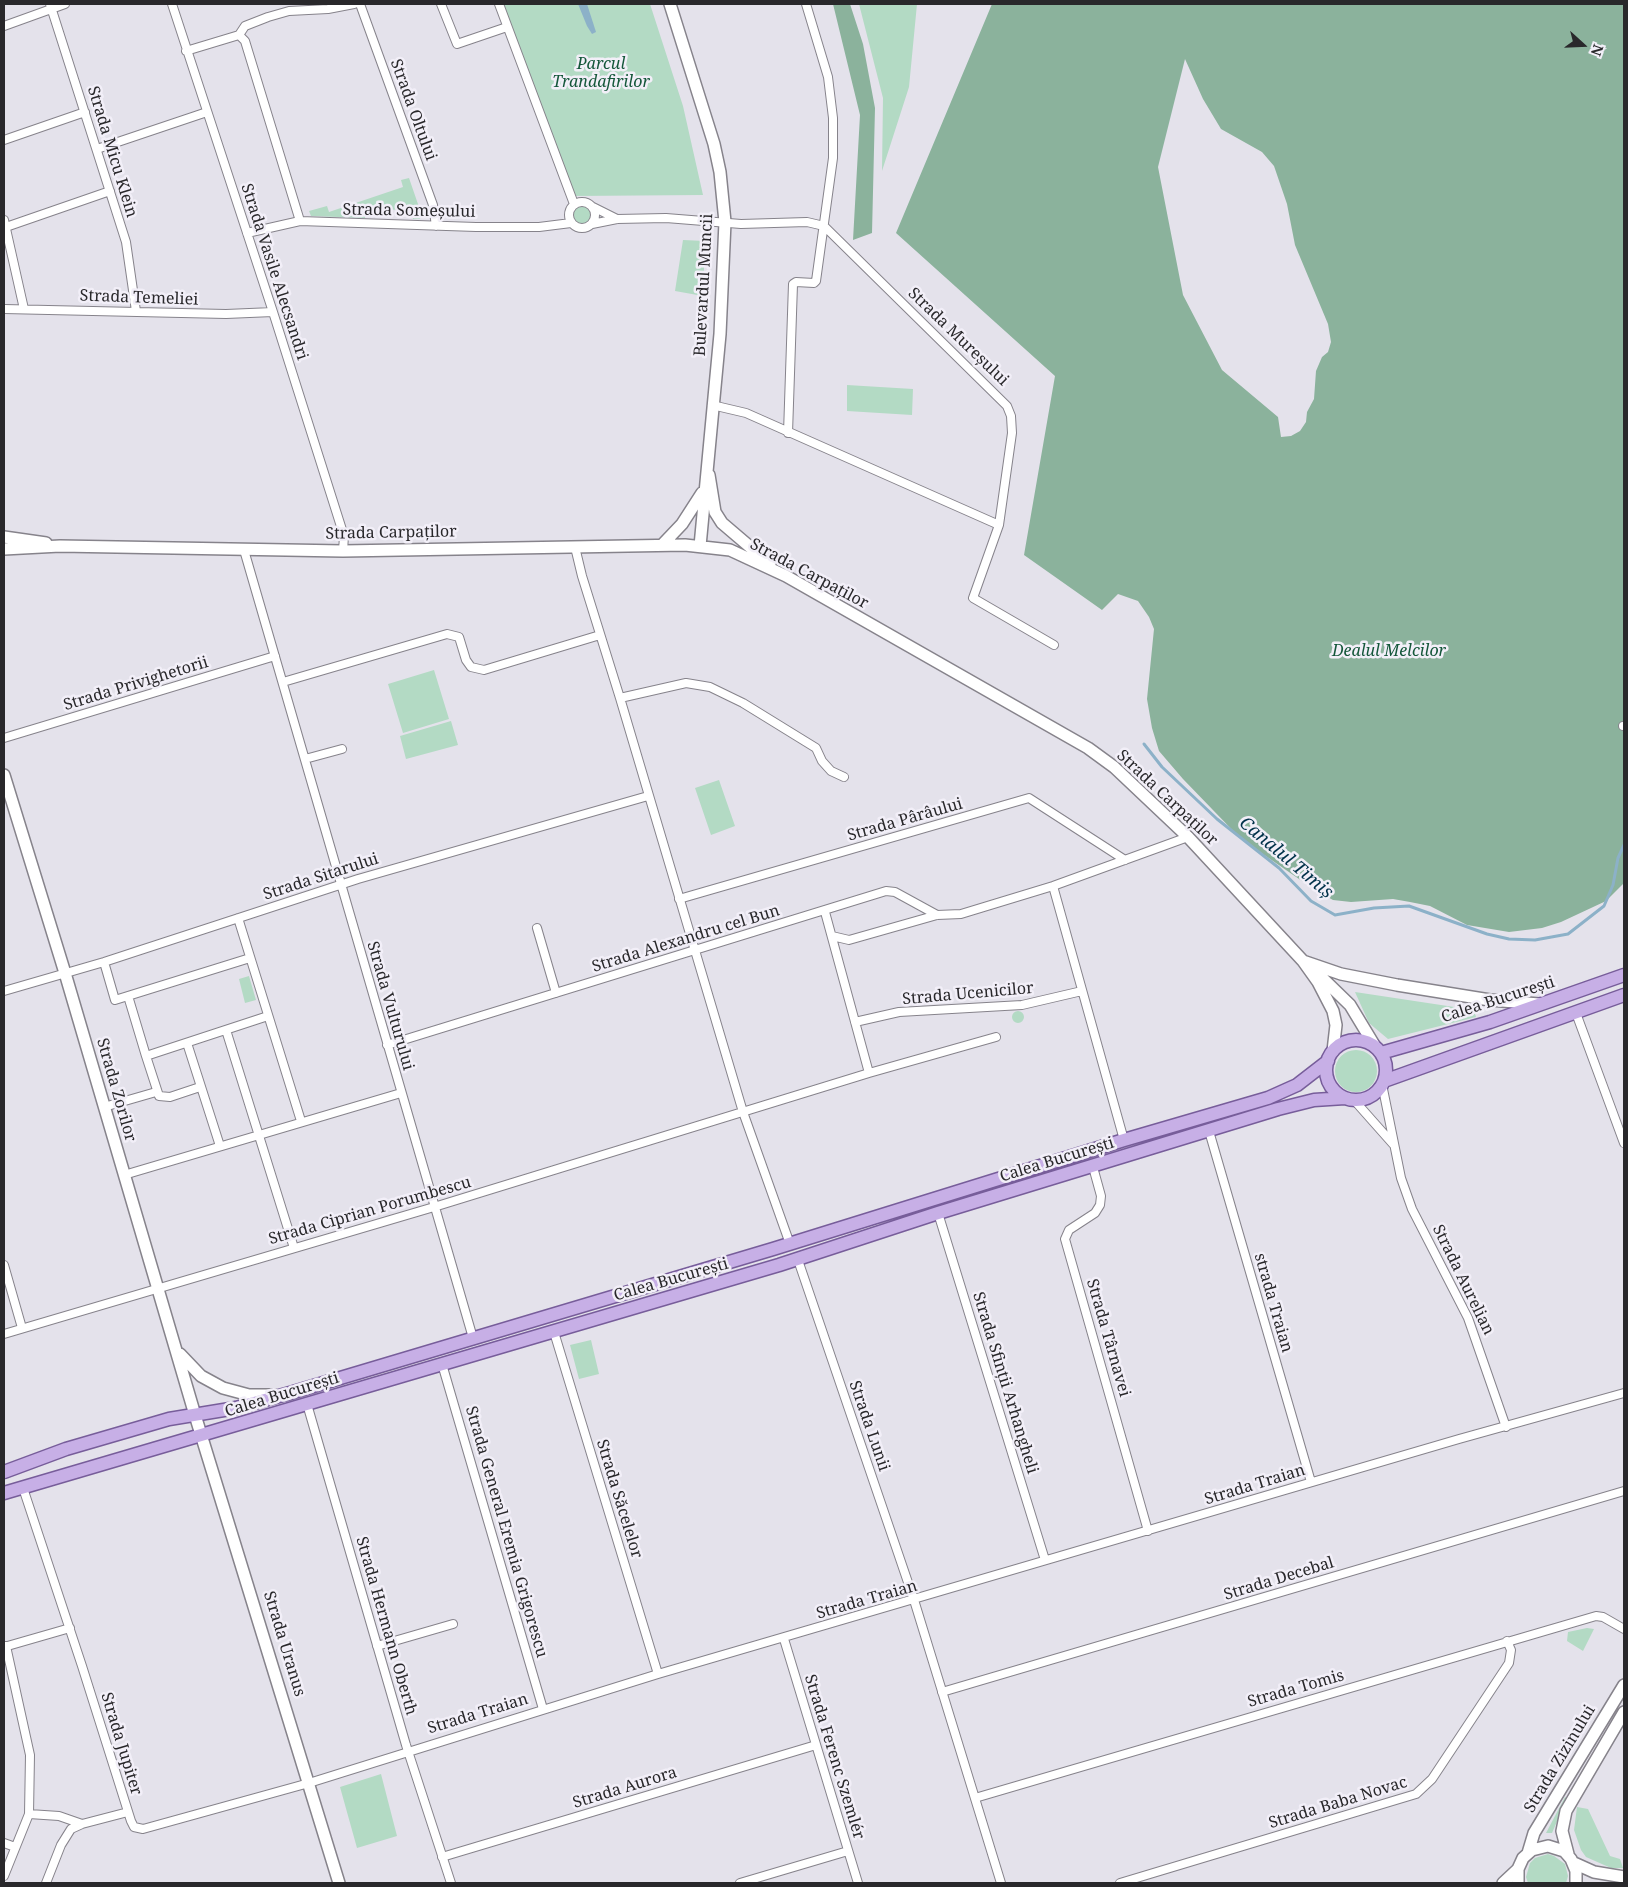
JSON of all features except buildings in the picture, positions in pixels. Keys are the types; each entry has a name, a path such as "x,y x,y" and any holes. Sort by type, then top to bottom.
{"main road":[{"name":"Bulevardul Muncii","path":"670,4 714,144 721,179 725,222 723,290 700,546"},
{"name":"Bulevardul Muncii","path":"707,455 713,502 722,523 786,576"},
{"name":"Bulevardul Muncii","path":"662,545 682,524 704,489"},
{"name":"Strada Carpaților","path":"4,537 60,546"},
{"name":"Strada Carpaților","path":"4,549 60,546 343,551 662,545 700,546 730,550 786,576 1088,748 1143,793 1188,837 1304,961 1341,994 1378,1050"},
{"name":"Strada Zorilor","path":"4,775 65,973 195,1414"},
{"name":"Strada Carpaților","path":"1304,961 1318,982 1333,1011 1336,1025 1331,1056"},
{"path":"1304,961 1354,977 1397,985 1490,1000 1541,1004"},
{"name":"Calea București","path":"1378,1050 1490,1022 1624,975"},
{"path":"1383,1082 1385,1064 1378,1050 1359,1040 1350,1041 1331,1056 1328,1079 1338,1093 1350,1099 1370,1096 1383,1082 1445,1057 1624,995"},
{"name":"Calea București","path":"4,1472 66,1449 169,1419 236,1408 290,1393 790,1244 1124,1140 1268,1098 1297,1085 1331,1056"},
{"name":"Calea București","path":"4,1493 798,1260 938,1213 1297,1104 1331,1097 1350,1099"},
{"path":"176,1348 188,1365 201,1376 223,1388 248,1395 290,1393"},
{"name":"Strada Uranus","path":"195,1414 339,1883"},
{"name":"Strada Zizinului","path":"1503,1883 1518,1869 1528,1853 1534,1834 1624,1685"},
{"name":"Strada Zizinului","path":"1576,1883 1571,1859 1562,1832 1566,1811 1624,1712"},
{"path":"1528,1853 1537,1848 1548,1846 1559,1848 1571,1859 1594,1872 1624,1877"},
{"path":"1518,1869 1518,1883"}],"street":[{"path":"4,26 51,6 65,4"},
{"name":"Strada Vasile Alecsandri","path":"172,4 344,536 343,551"},
{"path":"186,51 239,35 245,26 289,11 328,9 354,4"},
{"name":"Strada Oltului","path":"360,4 433,205 436,226"},
{"path":"441,4 457,44 461,45 507,27"},
{"path":"499,4 574,204 569,210 571,223"},
{"path":"788,433 793,284 796,282 814,283 816,281 832,168 833,118 828,77 806,4"},
{"name":"Strada Micu Klein","path":"51,6 126,242 136,311"},
{"path":"239,35 245,41 300,221"},
{"path":"4,140 85,112"},
{"path":"97,149 207,112"},
{"path":"24,309 5,223 110,191"},
{"name":"Strada Someșului","path":"574,204 582,201 618,219"},
{"path":"592,224 595,215 593,207"},
{"name":"Strada Someșului","path":"247,233 300,221 436,226 539,226 571,223 582,228 618,219 696,219 725,222"},
{"path":"725,222 741,224 806,222 824,226"},
{"name":"Strada Mureșului","path":"824,226 1007,406 1012,423 1012,433 999,525 973,598 1054,645"},
{"name":"Strada Temeliei","path":"4,309 226,314 273,312"},
{"path":"712,406 729,408 746,414 999,525"},
{"path":"575,547 743,1112 790,1244"},
{"name":"Strada Vulturului","path":"244,550 473,1338"},
{"path":"283,682 447,634 459,636 466,660 476,670 490,670 600,635"},
{"name":"Strada Privighetorii","path":"4,738 275,656"},
{"path":"620,698 686,683 710,687 743,703 816,748 822,761 831,771 844,777"},
{"path":"305,759 342,749"},
{"name":"Strada Sitarului","path":"4,991 104,962 341,884 648,796"},
{"name":"Strada Pârâului","path":"679,899 1029,798 1125,860"},
{"path":"832,936 849,940 937,915 961,914 1053,886 1188,837"},
{"path":"1053,886 1098,1053 1124,1140"},
{"name":"Strada Alexandru cel Bun","path":"387,1045 891,891 937,915"},
{"path":"825,912 869,1073"},
{"path":"238,918 301,1121"},
{"path":"537,928 556,993"},
{"path":"104,962 115,1000 250,958"},
{"name":"Strada Ucenicilor","path":"855,1022 899,1012 1022,1005 1082,991"},
{"path":"128,996 156,1092 159,1096 164,1098 200,1087"},
{"path":"1576,1013 1624,1143"},
{"path":"146,1056 268,1016"},
{"path":"226,1030 294,1248"},
{"path":"743,1112 869,1073 996,1037"},
{"path":"187,1043 220,1146"},
{"name":"Strada Aurelian","path":"1383,1082 1401,1178 1412,1209 1468,1318 1506,1427"},
{"path":"104,1107 156,1092"},
{"path":"124,1176 301,1121 401,1093"},
{"name":"Strada Aurelian","path":"1350,1099 1394,1145"},
{"name":"Strada Ciprian Porumbescu","path":"4,1334 434,1207 743,1112"},
{"name":"strada Traian","path":"1209,1131 1311,1482"},
{"name":"Strada Târnavei","path":"1093,1167 1101,1196 1100,1205 1095,1213 1069,1230 1065,1239 1148,1530"},
{"name":"Strada Sfinții Arhangheli","path":"938,1213 1045,1560"},
{"name":"Strada Lunii","path":"798,1260 914,1600 1001,1883"},
{"path":"4,1265 22,1328"},
{"name":"Strada Săcelelor","path":"554,1332 658,1674"},
{"name":"Strada General Eremia Grigorescu","path":"442,1364 543,1709"},
{"name":"Strada Traian","path":"128,1812 134,1827 143,1829 309,1783 408,1750 658,1674 784,1639 1311,1482 1624,1393"},
{"name":"Strada Hermann Oberth","path":"307,1404 408,1750 451,1883"},
{"name":"Strada Jupiter","path":"23,1488 70,1628 128,1812 82,1824 66,1835 46,1883"},
{"name":"Strada Decebal","path":"942,1692 1624,1491"},
{"name":"Strada Tomis","path":"975,1798 1596,1616 1604,1617 1624,1629"},
{"path":"377,1646 453,1624"},
{"path":"4,1876 29,1814 30,1755 5,1647 70,1628"},
{"name":"Strada Ferenc Szemlér","path":"784,1639 858,1883"},
{"name":"Strada Baba Novac","path":"1120,1883 1416,1794 1432,1778 1509,1663 1511,1650 1507,1641"},
{"name":"Strada Aurora","path":"442,1857 816,1745"},
{"path":"29,1814 59,1816 82,1824"},
{"path":"4,1843 15,1847"},
{"path":"740,1883 848,1851"}],"green space":[{"name":"Parcul Trandafirilor","path":"501,4 650,4 683,106 703,195 573,196"},
{"path":"833,4 850,4 863,44 875,108 872,233 853,240 860,115"},
{"path":"859,4 917,4 909,87 882,171 883,98"},
{"name":"Dealul Melcilor","path":"992,4 1624,4 1624,883 1606,901 1561,922 1542,928 1509,932 1467,925 1430,906 1410,902 1393,899 1351,902 1333,900 1315,890 1241,839 1183,779 1159,751 1152,728 1147,699 1154,629 1149,617 1138,601 1118,594 1102,610 1024,555 1055,376 896,233","holes":["1185,59 1203,99 1221,129 1262,152 1274,166 1287,204 1295,245 1328,324 1331,342 1328,352 1322,357 1316,371 1314,399 1307,412 1306,422 1300,431 1291,436 1281,437 1278,417 1222,370 1183,295 1158,167"]},
{"path":"409,178 419,207 428,205 426,214 419,219 413,219 413,210 365,209 365,218 311,216 309,211 327,206 329,212 403,187 401,180"},
{"path":"582,205 589,208 592,215 589,222 582,225 575,222 572,215 575,208"},
{"path":"683,240 705,241 703,296 675,291"},
{"path":"847,385 913,389 912,415 847,411"},
{"path":"434,670 449,719 403,733 388,684"},
{"path":"451,721 458,745 406,759 400,736"},
{"path":"719,780 735,826 711,835 695,788"},
{"path":"249,976 256,1000 245,1003 239,979"},
{"path":"1355,992 1474,1010 1476,1017 1388,1039 1369,1023"},
{"path":"1018,1011 1024,1017 1018,1023 1012,1017"},
{"path":"1356,1050 1371,1056 1377,1071 1371,1086 1356,1092 1341,1086 1335,1071 1341,1056"},
{"path":"591,1340 599,1374 579,1379 570,1345"},
{"path":"1587,1628 1594,1629 1583,1651 1567,1641 1568,1632"},
{"path":"381,1774 397,1836 357,1848 340,1787"},
{"path":"1565,1797 1567,1798 1552,1833 1546,1833"},
{"path":"1577,1807 1588,1809 1610,1856 1620,1859 1623,1868 1611,1868 1586,1857 1581,1850 1574,1830"},
{"path":"1548,1854 1565,1864 1568,1876 1566,1883 1528,1883 1526,1877 1530,1863 1535,1858"}],"water":[{"path":"578,4 587,4 596,32 592,34"}],"waterway":[{"name":"Canalul Timiș","path":"1144,744 1162,767 1217,819 1279,868 1311,901 1335,915 1374,908 1409,906 1487,934 1509,939 1535,940 1568,934 1604,906 1613,885 1618,858 1624,845"}]}
